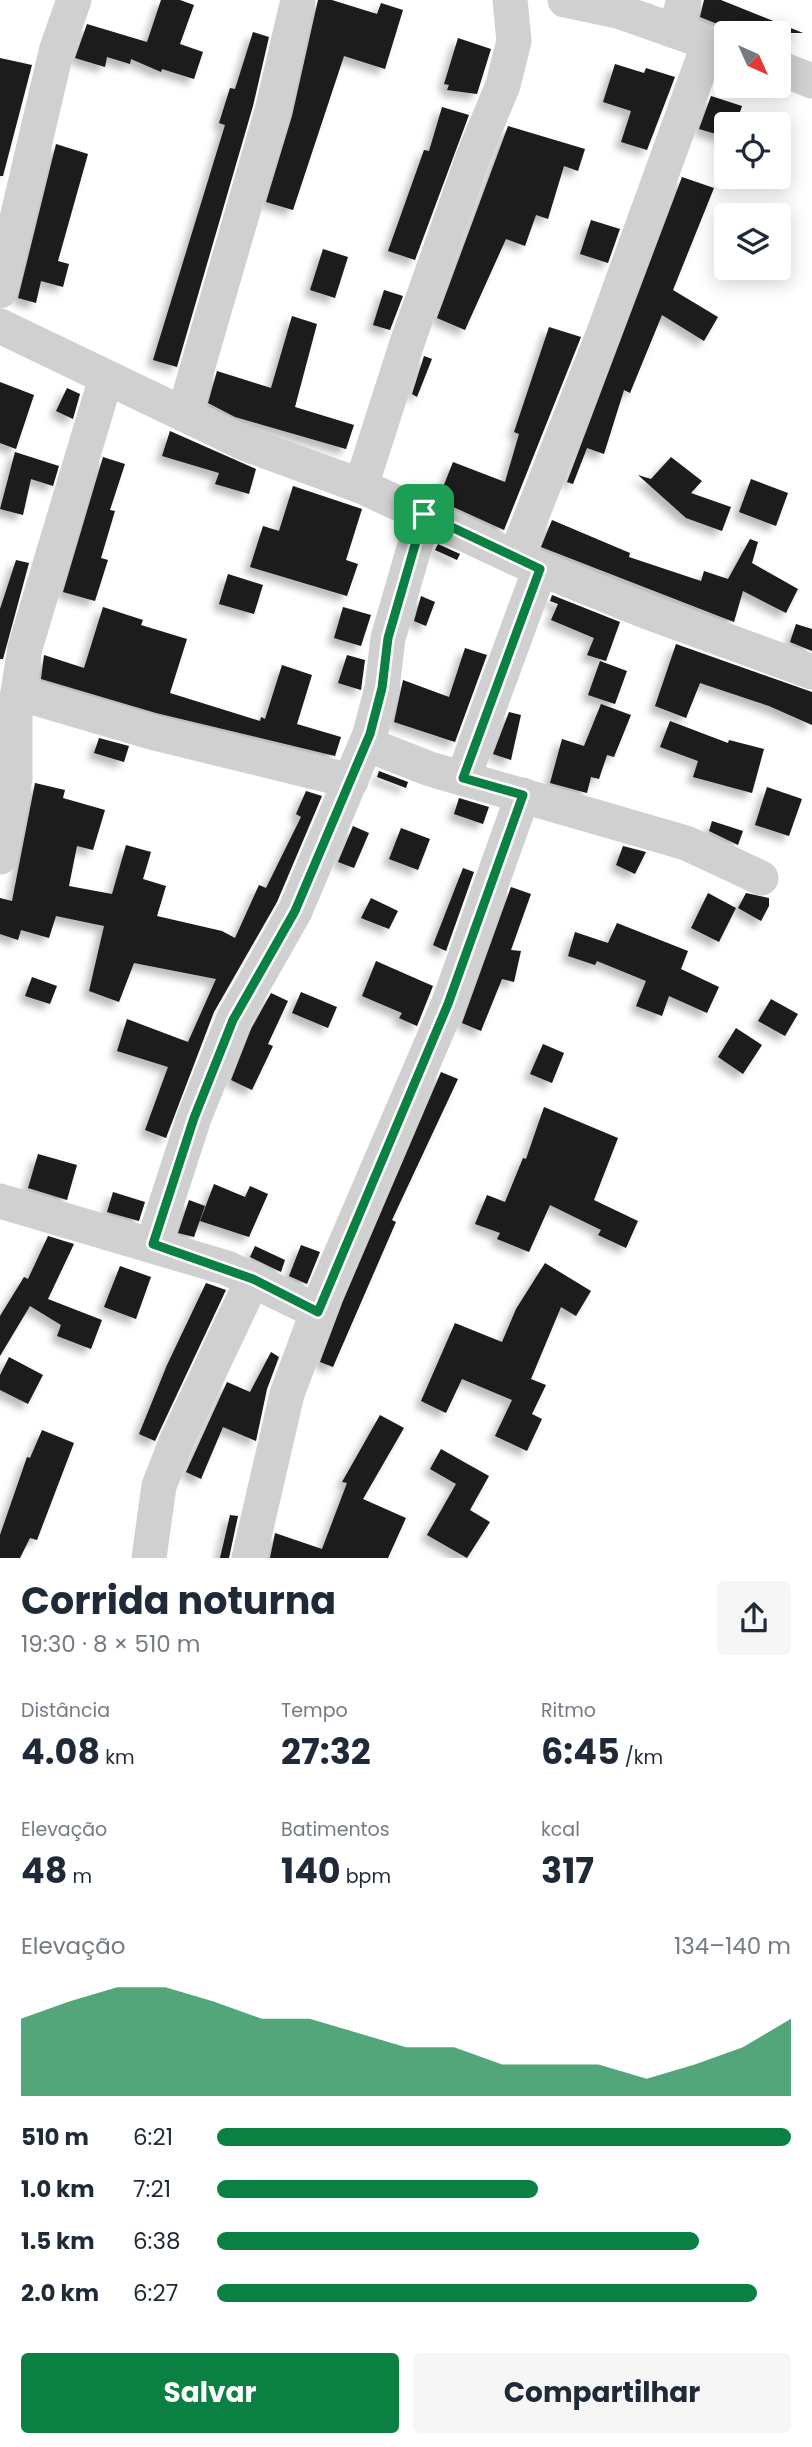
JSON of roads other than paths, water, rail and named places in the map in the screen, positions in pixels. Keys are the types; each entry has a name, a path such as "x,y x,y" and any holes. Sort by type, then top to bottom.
{"street":[{"path":"0,291 57,48 74,0"},
{"path":"184,414 268,124 298,0"},
{"path":"361,486 474,155 503,85 514,41 510,0"},
{"path":"565,0 621,12 679,15 714,44"},
{"path":"463,778 528,563 603,335 714,54"},
{"path":"791,73 812,81"},
{"path":"0,326 246,444 361,486 528,563 812,672"},
{"path":"0,857 15,778 18,693 25,648 106,378"},
{"path":"153,1244 194,1118 233,1020 295,911 366,744 382,688 388,638 424,514"},
{"path":"18,693 164,736 351,781"},
{"path":"366,744 463,778 686,843 761,878"},
{"path":"249,1558 287,1394 318,1312 448,1004 523,795"},
{"path":"0,1201 153,1244 253,1279 318,1312"},
{"path":"149,1558 159,1486 177,1440 253,1279"}]}
